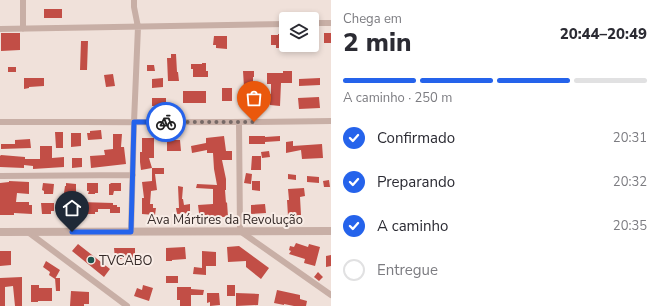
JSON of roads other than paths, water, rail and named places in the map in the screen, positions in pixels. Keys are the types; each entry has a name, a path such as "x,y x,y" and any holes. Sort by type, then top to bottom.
{"street":[{"path":"23,0 23,29"},
{"path":"131,232 138,27 134,0"},
{"path":"319,23 331,22"},
{"path":"0,29 279,24"},
{"path":"0,122 239,123 331,121"},
{"path":"239,123 240,231 331,295"},
{"path":"0,176 133,176"},
{"name":"Ava Mártires da Revolução","path":"0,232 331,231"},
{"path":"28,232 127,306"}],"place":[{"name":"TVCABO","path":"91,260"}]}
